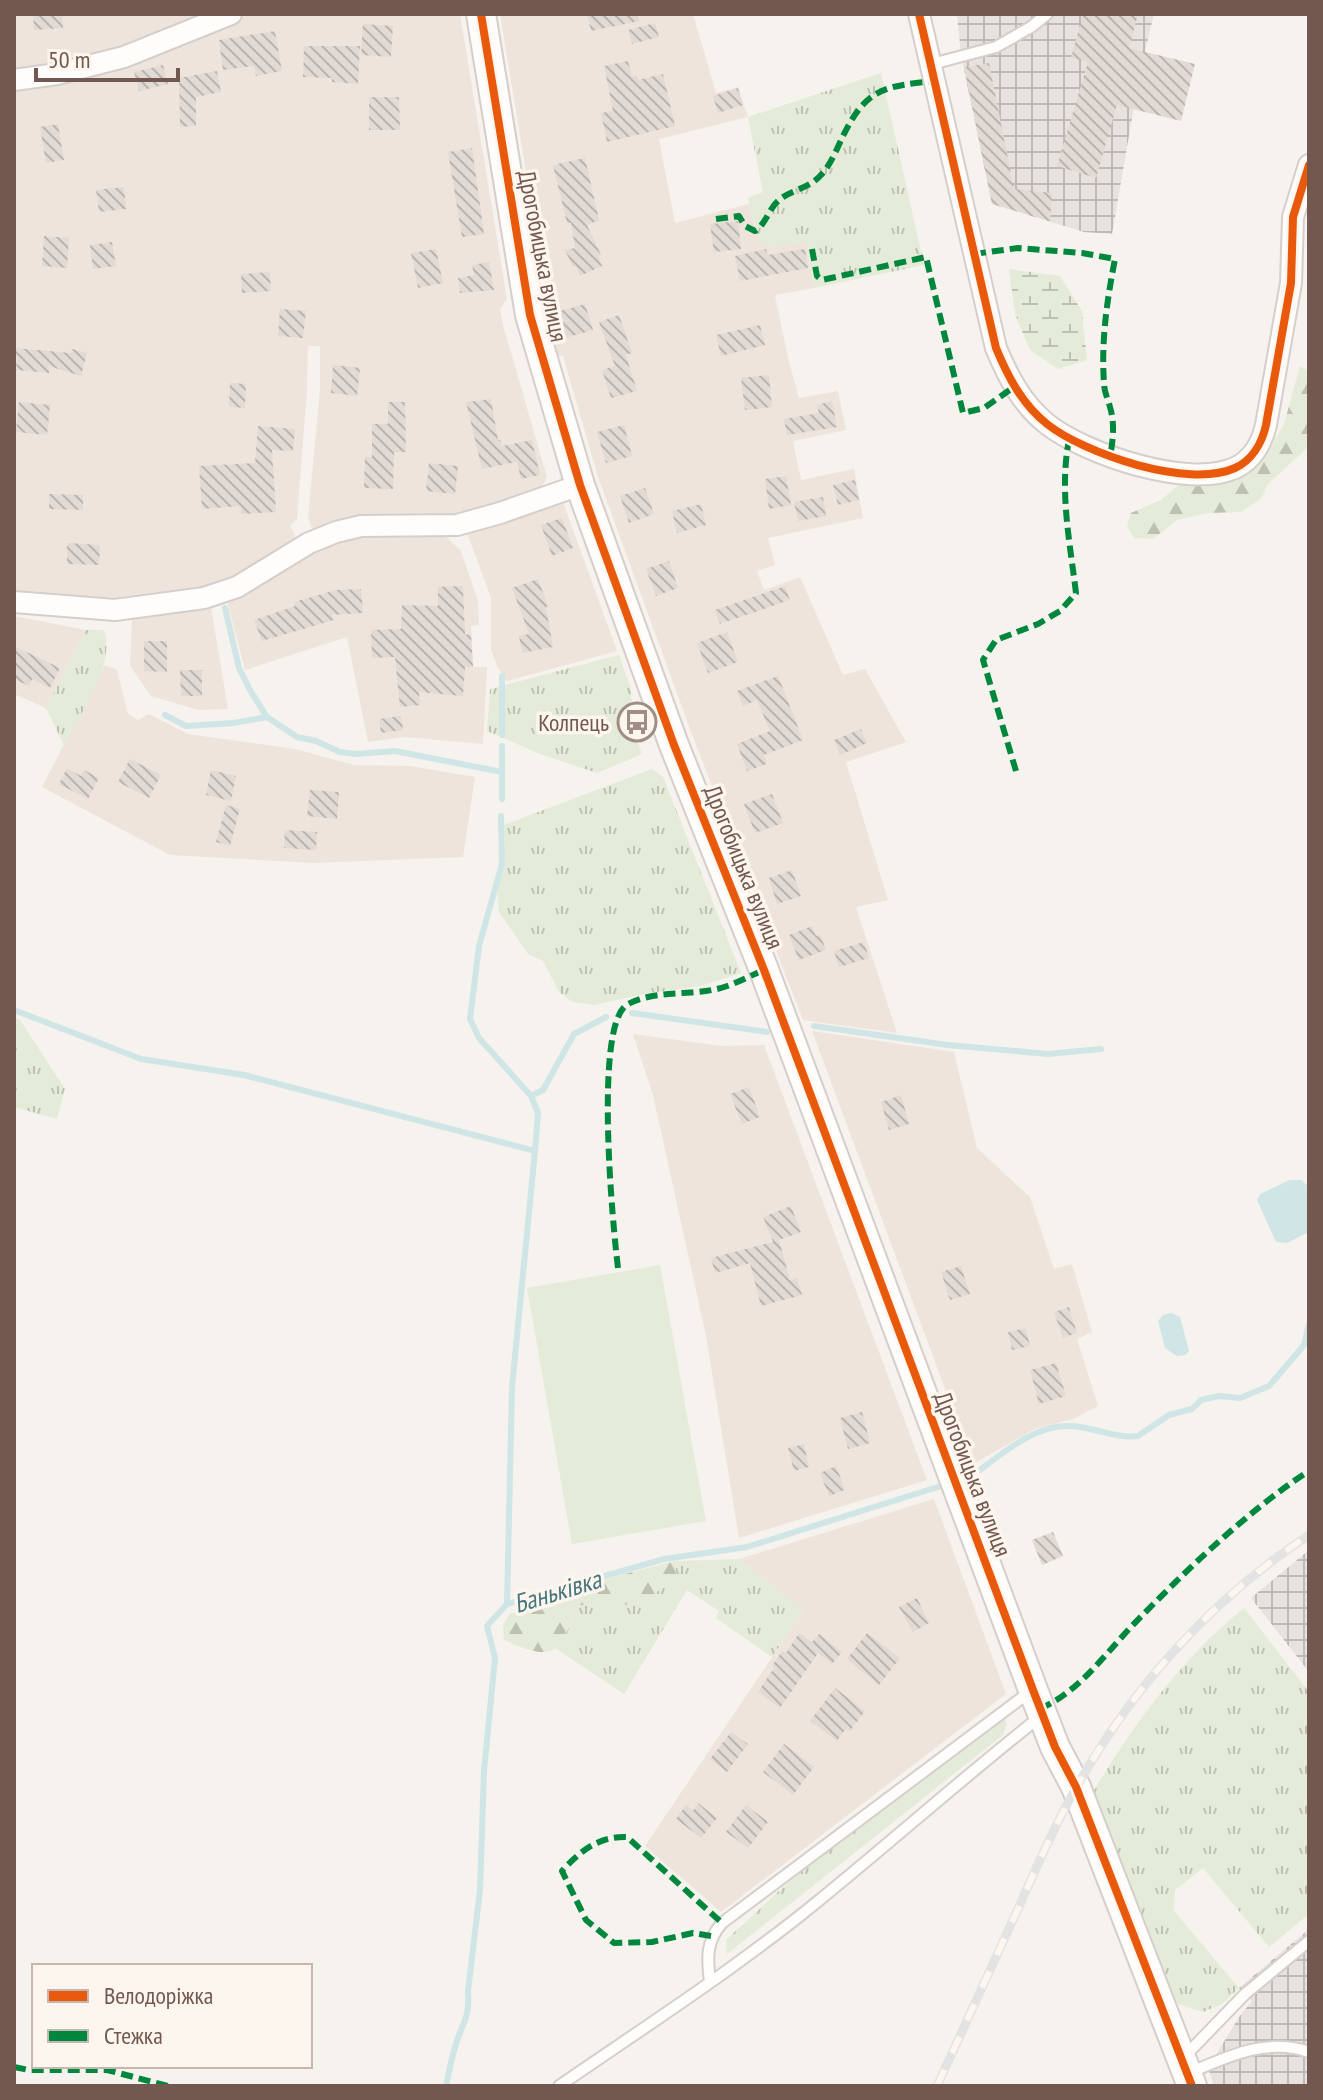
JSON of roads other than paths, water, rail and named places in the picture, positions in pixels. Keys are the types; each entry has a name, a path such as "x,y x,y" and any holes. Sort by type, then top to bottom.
{"street":[{"path":"14,80 57,74 124,57 231,14"},
{"name":"Дрогобицька вулиця","path":"481,14 530,315 580,485 674,745 764,970 1055,1747 1076,1787 1187,2073"},
{"path":"919,14 996,348 1006,374 1023,401 1045,423 1069,440 1110,457 1166,471 1206,473 1236,468 1253,454 1263,440 1300,274 1293,217 1309,165"},
{"path":"14,602 115,610 204,598 237,587 309,543 336,532 361,526 457,525 580,485"}],"lane":[{"path":"932,64 996,47 1047,14"},
{"path":"559,2086 710,1982 815,1904 981,1763 1038,1702"},
{"path":"710,1982 707,1959 711,1936 722,1923 1038,1702"},
{"path":"1187,2073 1245,1994 1309,1941"},
{"path":"1187,2073 1257,2048 1281,2045 1309,2052"}],"waterway":[{"path":"225,608 239,668 250,690 267,717 297,737 316,741 340,752 395,751 502,772"},
{"path":"502,676 502,735"},
{"path":"165,715 186,726 267,717"},
{"path":"502,746 502,799"},
{"path":"501,816 502,864 479,946 470,1019 479,1038 531,1096 538,1113 535,1151"},
{"path":"14,1010 141,1059 244,1075 535,1151 512,1387 507,1604"},
{"path":"632,1013 767,1032"},
{"path":"531,1096 543,1090 574,1034 606,1017"},
{"path":"814,1026 948,1045 1048,1054 1101,1049"},
{"name":"Баньківка","path":"980,1470 1022,1440 1045,1430 1069,1426 1121,1436 1138,1436 1169,1415 1192,1409 1201,1400 1219,1396 1240,1398 1269,1386 1304,1345 1309,1324"},
{"name":"Баньківка","path":"446,2086 468,2008 480,1890 484,1771 495,1658 487,1626 507,1604 664,1559 747,1547 944,1485"}],"railway":[{"path":"937,2086 1053,1833 1098,1750 1149,1680 1208,1616 1273,1560 1309,1535"}],"place":[{"name":"Колпець","path":"637,722"}]}
